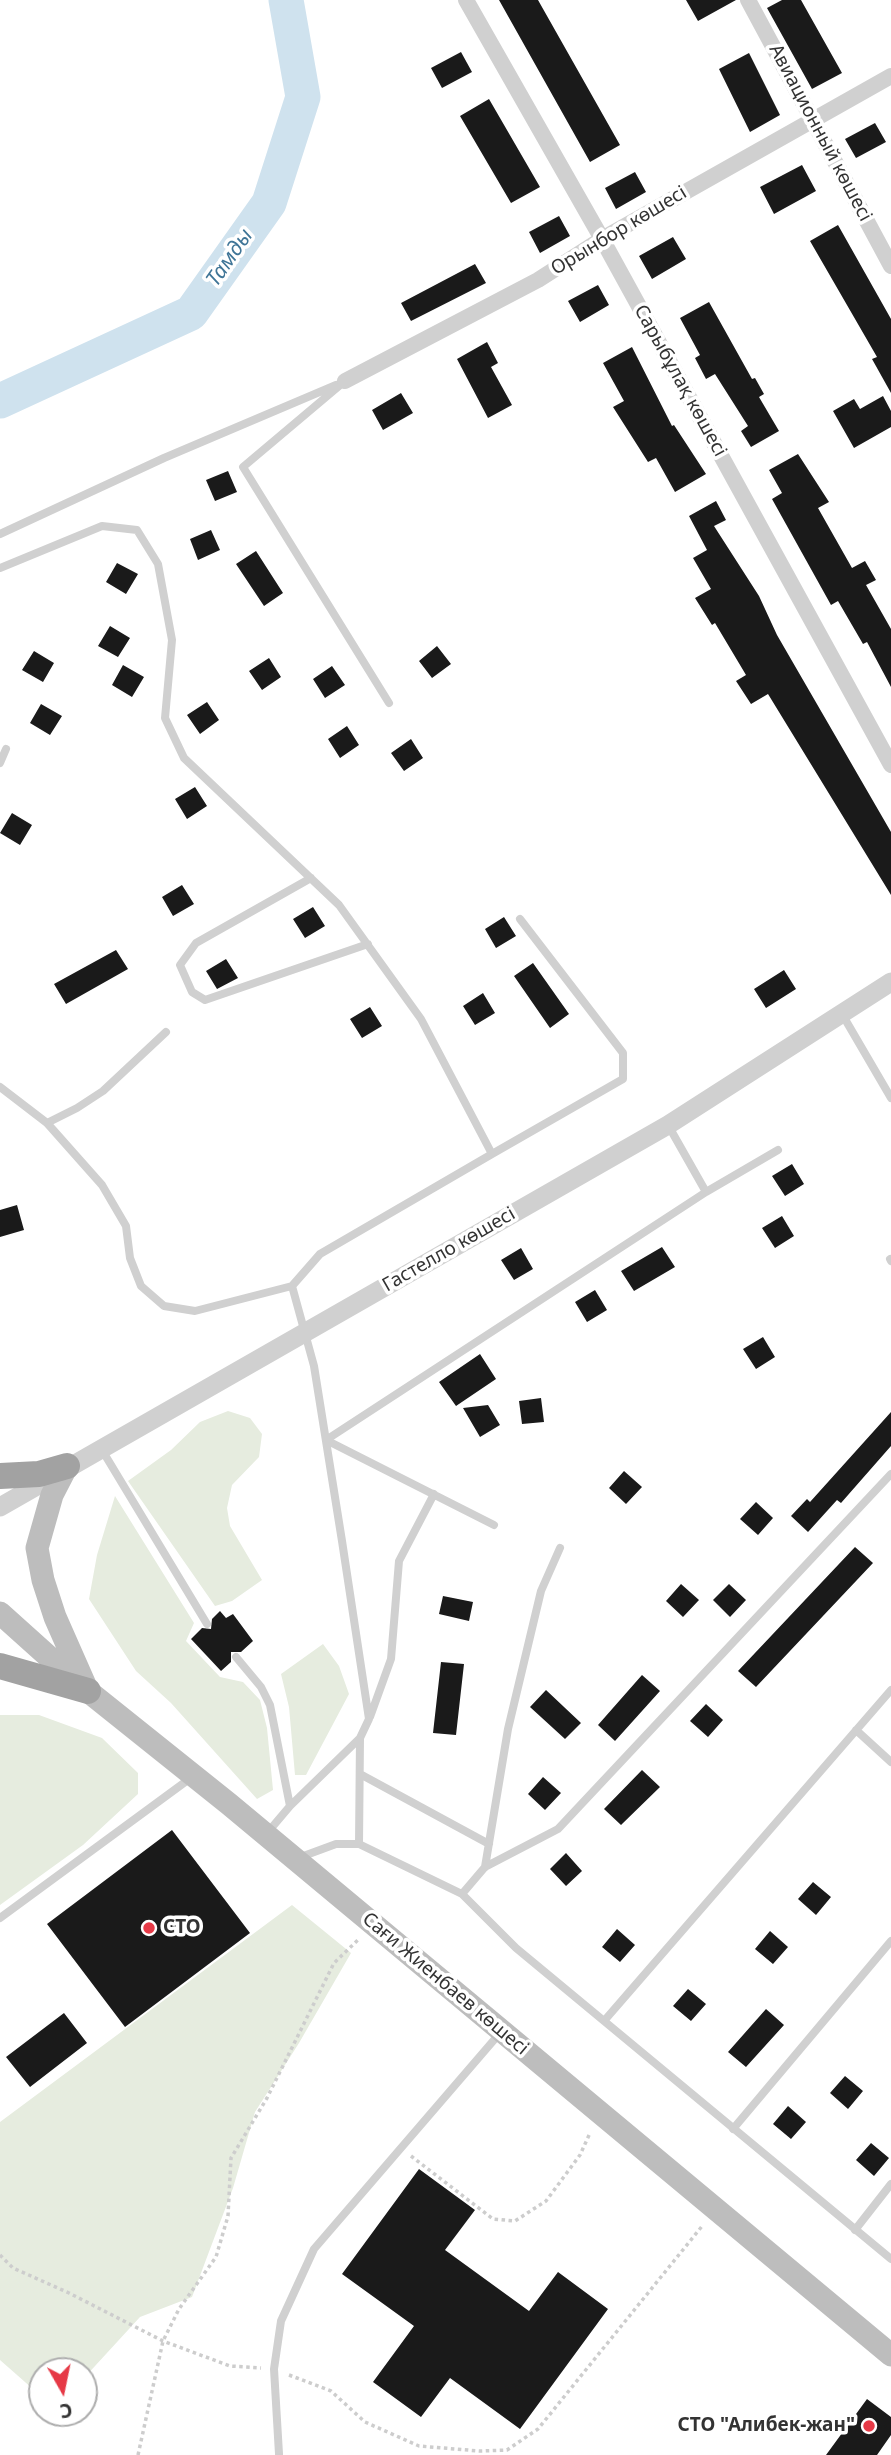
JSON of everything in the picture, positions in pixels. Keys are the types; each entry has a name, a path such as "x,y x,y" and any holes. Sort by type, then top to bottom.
{"highway":[{"path":"0,1476 39,1474 67,1466"},
{"path":"0,1665 88,1691"}],"main road":[{"path":"67,1466 43,1520 37,1548 43,1580 55,1617 88,1691"},
{"name":"Сағи Жиенбаев көшесі","path":"0,1613 88,1691 194,1775 891,2355"}],"street":[{"name":"Сарыбұлақ көшесі","path":"466,0 602,239 891,765"},
{"name":"Авиационный көшесі","path":"748,0 891,266"},
{"name":"Орынбор көшесі","path":"345,382 538,280 602,239 891,76"},
{"name":"Гастелло көшесі","path":"0,1507 67,1466 668,1125 891,982"}],"lane":[{"path":"0,534 164,458 345,382"},
{"path":"345,382 243,467 389,703"},
{"path":"0,568 102,526 137,530 158,564 172,640 165,718 184,758 339,905 421,1019 492,1154"},
{"path":"0,763 6,749"},
{"path":"311,878 197,943 180,965 192,992 205,1000 368,944"},
{"path":"0,1087 47,1123 102,1185 126,1226 130,1258 141,1286 163,1306 195,1311 292,1286 320,1254 623,1079 623,1053 520,919"},
{"path":"842,1014 891,1098"},
{"path":"47,1123 78,1108 103,1091 166,1032"},
{"path":"668,1125 706,1192"},
{"path":"326,1440 706,1192 778,1150"},
{"path":"292,1286 306,1331 326,1440 369,1719"},
{"path":"326,1440 494,1525"},
{"path":"101,1448 206,1624"},
{"path":"462,1894 485,1867 558,1829 891,1474"},
{"path":"266,1835 290,1805 360,1738 391,1659 399,1561 434,1494"},
{"path":"485,1867 508,1729 541,1591 560,1548"},
{"path":"236,1657 261,1687 270,1705 290,1805"},
{"path":"604,2021 891,1690"},
{"path":"856,1730 891,1762"},
{"path":"359,1844 360,1738"},
{"path":"360,1774 489,1844"},
{"path":"0,1918 194,1775"},
{"path":"295,1859 336,1844 359,1844 462,1894 516,1948 891,2259"},
{"path":"733,2129 891,1941"},
{"path":"279,2454 274,2370 281,2321 314,2249 502,2031"},
{"path":"855,2230 891,2184"}],"path":[{"path":"138,2455 163,2341 178,2309 216,2257 228,2216 231,2158 268,2098 334,1963 374,1925"},
{"path":"401,2149 493,2220 515,2221 546,2201 580,2155 600,2113"},
{"path":"0,2255 13,2268 163,2341 230,2366 274,2370 331,2391 365,2422 419,2446 507,2450 538,2429 688,2241 717,2210"}],"shaded area":[{"path":"228,1411 250,1418 262,1434 259,1457 232,1485 227,1508 230,1526 262,1580 232,1601 215,1606 128,1481 171,1450 200,1422"},
{"path":"115,1496 194,1623 186,1641 220,1677 243,1682 260,1700 267,1728 273,1790 257,1799 171,1703 136,1671 89,1599 97,1555"},
{"path":"323,1644 339,1666 349,1694 306,1775 295,1775 289,1707 281,1674"},
{"path":"0,1715 39,1715 102,1738 138,1773 138,1794 83,1845 0,1905"},
{"path":"292,1905 351,1953 255,2112 233,2188 192,2297 140,2317 98,2363 98,2357 28,2357 28,2385 0,2360 0,2122"}],"building":[{"path":"499,0 538,0 620,145 590,162"},
{"path":"686,0 736,0 698,21"},
{"path":"782,0 801,0 842,73 812,89 767,8"},
{"path":"461,52 472,72 442,88 431,68"},
{"path":"749,53 780,115 750,132 719,69"},
{"path":"489,99 540,187 511,203 460,116"},
{"path":"875,123 886,142 856,158 845,139"},
{"path":"802,165 816,191 774,214 760,187"},
{"path":"635,172 646,192 616,209 605,188"},
{"path":"559,216 570,236 540,253 529,232"},
{"path":"838,225 891,319 891,393 872,359 877,357 810,241"},
{"path":"673,237 686,259 652,279 639,256"},
{"path":"475,264 486,283 411,321 401,303"},
{"path":"598,285 609,305 580,322 568,301"},
{"path":"709,302 752,379 755,378 764,394 759,397 779,431 751,447 741,431 748,426 715,374 706,379 695,358 700,355 680,318"},
{"path":"487,342 498,363 491,367 512,405 488,418 457,359"},
{"path":"632,347 672,426 674,425 706,474 675,492 656,458 648,462 613,407 624,401 603,363"},
{"path":"401,393 413,413 383,430 372,410"},
{"path":"883,396 891,411 891,427 854,448 833,411 854,399 860,409"},
{"path":"798,454 829,502 818,508 852,568 865,561 876,580 866,585 891,629 891,687 867,642 863,644 838,601 831,605 772,499 782,493 769,470"},
{"path":"228,471 237,492 215,501 206,480"},
{"path":"716,501 726,520 714,526 759,596 777,635 891,832 891,895 768,694 751,704 736,681 746,675 715,623 712,625 695,598 711,589 693,558 707,550 689,516"},
{"path":"211,530 220,550 198,560 190,539"},
{"path":"256,551 283,593 264,606 236,564"},
{"path":"117,563 138,574 126,594 106,582"},
{"path":"110,626 130,638 118,657 98,646"},
{"path":"437,646 451,664 432,678 419,661"},
{"path":"34,651 54,663 43,682 22,670"},
{"path":"269,658 281,677 262,690 249,671"},
{"path":"123,665 144,677 132,697 112,685"},
{"path":"332,666 345,685 325,698 313,679"},
{"path":"207,702 219,720 200,734 187,715"},
{"path":"41,704 62,716 50,735 30,723"},
{"path":"347,726 359,745 340,758 328,739"},
{"path":"411,739 423,758 404,771 391,753"},
{"path":"195,787 207,806 187,819 175,799"},
{"path":"12,813 32,825 20,845 0,833"},
{"path":"182,885 194,904 173,916 162,897"},
{"path":"313,907 325,926 305,938 293,919"},
{"path":"504,917 516,936 496,948 485,929"},
{"path":"116,950 128,969 66,1004 54,984"},
{"path":"226,959 238,978 217,989 206,971"},
{"path":"533,963 569,1014 550,1028 514,976"},
{"path":"784,970 796,989 766,1008 754,989"},
{"path":"483,993 495,1013 475,1025 463,1006"},
{"path":"370,1007 382,1026 362,1038 350,1019"},
{"path":"792,1164 804,1184 785,1196 772,1176"},
{"path":"17,1205 24,1230 0,1237 0,1210"},
{"path":"782,1216 794,1236 775,1248 762,1228"},
{"path":"662,1247 675,1267 634,1291 621,1271"},
{"path":"521,1248 533,1269 514,1280 501,1260"},
{"path":"595,1290 607,1310 587,1322 575,1302"},
{"path":"763,1337 775,1357 756,1369 743,1349"},
{"path":"480,1354 496,1379 456,1406 439,1382"},
{"path":"541,1398 544,1422 522,1424 519,1401"},
{"path":"488,1405 500,1425 480,1437 463,1408"},
{"path":"891,1412 891,1446 841,1503 837,1500 808,1532 791,1516 807,1499 810,1502"},
{"path":"624,1471 642,1487 626,1504 609,1488"},
{"path":"756,1502 773,1518 758,1535 740,1519"},
{"path":"855,1547 873,1563 756,1687 738,1671"},
{"path":"681,1584 699,1600 683,1617 666,1601"},
{"path":"729,1584 746,1600 730,1617 713,1600"},
{"path":"443,1596 473,1602 469,1621 439,1614"},
{"path":"220,1611 226,1618 233,1614 253,1641 241,1652 231,1652 231,1662 221,1671 191,1639 202,1628 211,1629 212,1619"},
{"path":"441,1662 464,1664 456,1735 433,1733"},
{"path":"642,1675 660,1691 615,1741 598,1725"},
{"path":"546,1690 581,1723 565,1739 530,1707"},
{"path":"706,1704 723,1720 708,1737 690,1721"},
{"path":"642,1770 660,1787 621,1825 604,1809"},
{"path":"543,1777 561,1793 545,1810 528,1794"},
{"name":"СТО","path":"172,1830 250,1933 125,2027 47,1924"},
{"path":"566,1853 582,1871 566,1886 550,1869"},
{"path":"813,1882 831,1897 816,1915 798,1899"},
{"path":"617,1929 635,1945 620,1962 602,1947"},
{"path":"770,1931 788,1947 773,1964 755,1949"},
{"path":"688,1989 706,2004 691,2021 673,2006"},
{"path":"766,2009 784,2025 746,2067 728,2052"},
{"path":"64,2013 87,2043 30,2087 6,2057"},
{"path":"845,2076 863,2091 848,2109 830,2093"},
{"path":"788,2106 806,2122 791,2139 773,2124"},
{"path":"871,2143 889,2158 874,2176 856,2160"},
{"path":"419,2169 475,2210 445,2250 529,2311 558,2272 608,2309 520,2429 450,2378 421,2417 373,2382 414,2326 342,2274"},
{"name":"СТО \"Алибек-жан\"","path":"867,2399 891,2417 891,2435 877,2455 826,2455"}],"waterway":[{"name":"Тамды","path":"0,401 191,313 269,203 303,97 286,0"}],"place":[{"name":"СТО","path":"149,1928"},
{"name":"СТО \"Алибек-жан\"","path":"869,2426"}]}
